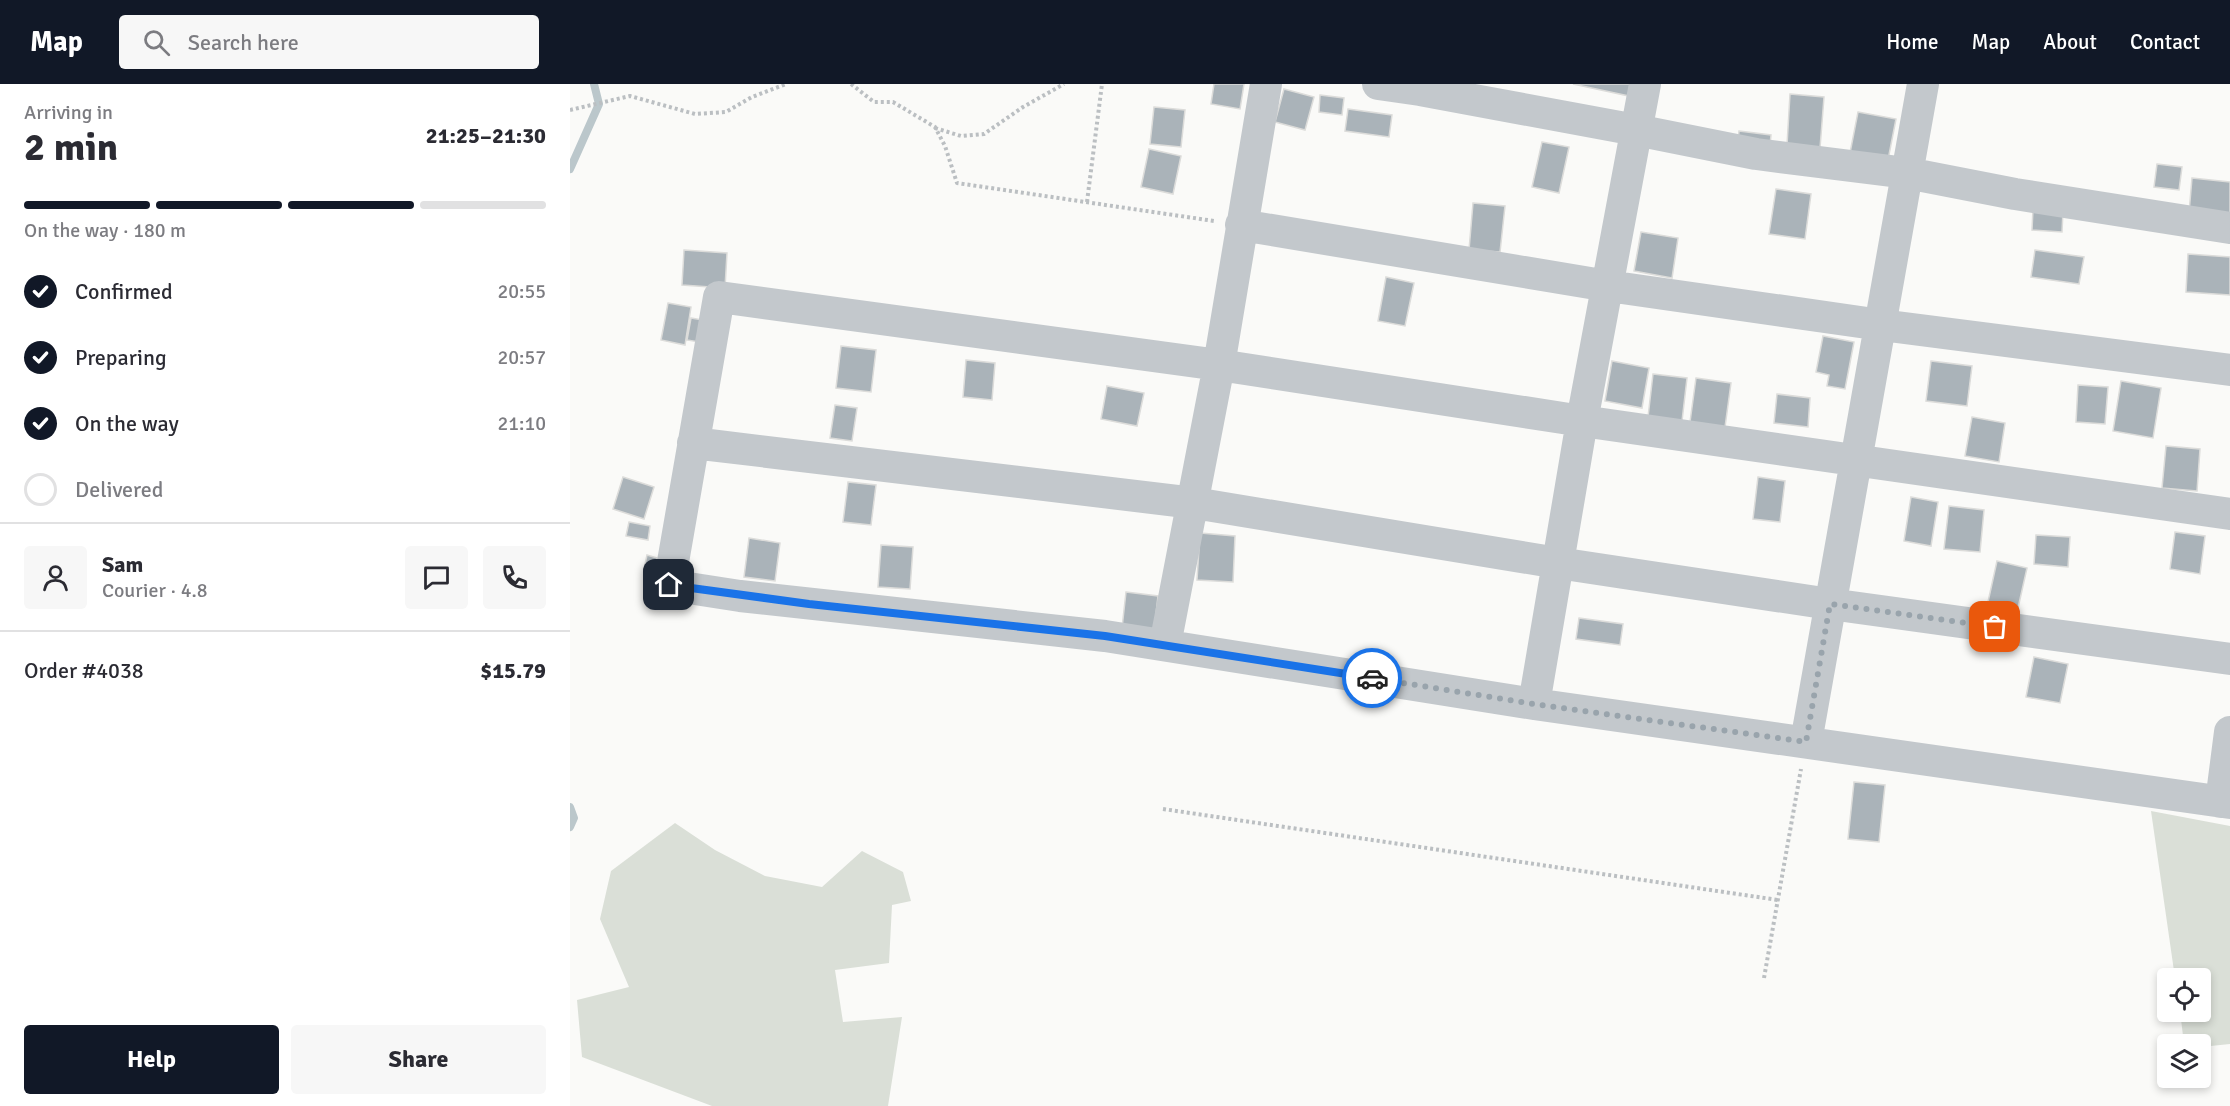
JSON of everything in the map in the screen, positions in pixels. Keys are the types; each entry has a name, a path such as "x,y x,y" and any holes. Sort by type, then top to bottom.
{"street":[{"path":"1165,645 1219,365 1266,84"},
{"path":"1378,84 1420,87 1756,154 1907,173 2038,198 2230,228"},
{"path":"1534,704 1582,421 1645,84"},
{"path":"1806,742 1854,459 1881,325 1923,84"},
{"path":"1241,225 1608,286 1881,325 2230,370"},
{"path":"2230,514 1582,421 1219,365 718,297 669,585 740,596 1105,636 1534,704 2226,802 2230,732"},
{"path":"693,443 1194,503 1830,604 2230,659"}],"path":[{"path":"570,110 630,96 695,114 726,112 752,97 786,84"},
{"path":"851,84 874,102 893,102 935,128 961,136 984,134 1023,107 1064,84"},
{"path":"1087,202 1102,84"},
{"path":"935,128 945,146 957,183 1241,225"},
{"path":"1764,978 1806,742"},
{"path":"1163,809 1778,900"}],"shaded area":[{"path":"2151,811 2230,826 2230,1044 2211,1046 2211,1034 2183,1034 2181,1022 2211,1022 2211,968 2174,968"},
{"path":"675,823 715,850 765,876 822,887 862,851 903,872 911,901 892,905 889,963 835,970 843,1022 902,1017 888,1106 712,1106 582,1057 577,1000 629,987 600,919 611,871"}],"building":[{"path":"1214,84 1244,84 1240,109 1211,104"},
{"path":"1573,84 1632,84 1629,96"},
{"path":"1284,89 1314,97 1305,130 1275,122"},
{"path":"1790,94 1824,97 1820,148 1787,145"},
{"path":"1320,95 1344,98 1342,115 1319,112"},
{"path":"1154,107 1185,110 1181,147 1150,144"},
{"path":"1348,109 1392,115 1389,137 1345,131"},
{"path":"1858,112 1896,119 1887,165 1849,158"},
{"path":"1739,131 1771,135 1770,145 1738,141"},
{"path":"1542,142 1569,147 1559,193 1532,187"},
{"path":"1149,149 1181,156 1173,194 1141,187"},
{"path":"2157,164 2182,167 2179,190 2154,187"},
{"path":"2192,178 2230,182 2230,216 2189,213"},
{"path":"1776,189 1811,194 1805,239 1769,234"},
{"path":"1473,203 1505,206 1500,252 1469,250"},
{"path":"2033,209 2063,211 2062,232 2032,230"},
{"path":"1641,232 1678,238 1672,278 1634,271"},
{"path":"684,250 727,253 725,288 682,285"},
{"path":"2035,250 2084,257 2079,284 2031,277"},
{"path":"2188,254 2230,257 2230,295 2186,292"},
{"path":"1386,277 1414,283 1405,326 1378,321"},
{"path":"668,303 691,307 685,345 661,340"},
{"path":"691,318 703,320 699,342 687,340"},
{"path":"1823,336 1854,342 1845,389 1827,386 1829,375 1816,372"},
{"path":"841,346 876,350 871,392 836,388"},
{"path":"966,360 995,363 992,400 963,397"},
{"path":"1612,361 1649,368 1642,408 1605,401"},
{"path":"1931,361 1972,366 1967,406 1926,401"},
{"path":"1653,374 1687,378 1682,421 1648,417"},
{"path":"1696,378 1731,383 1725,427 1690,422"},
{"path":"2121,381 2161,388 2153,438 2113,431"},
{"path":"2078,385 2108,387 2105,424 2076,422"},
{"path":"1107,386 1144,393 1137,426 1101,419"},
{"path":"1777,394 1810,398 1808,427 1774,423"},
{"path":"835,405 857,408 852,441 830,438"},
{"path":"1972,417 2005,423 1999,462 1965,456"},
{"path":"2166,446 2200,449 2197,491 2162,488"},
{"path":"623,477 654,487 644,519 613,509"},
{"path":"1758,477 1785,481 1780,522 1753,519"},
{"path":"848,482 876,485 871,525 843,522"},
{"path":"1911,497 1938,502 1931,546 1904,541"},
{"path":"1949,506 1984,510 1980,552 1944,549"},
{"path":"629,522 650,526 648,540 626,536"},
{"path":"2175,532 2205,536 2200,574 2170,569"},
{"path":"1200,533 1235,536 1233,582 1197,580"},
{"path":"2036,535 2070,537 2068,567 2034,564"},
{"path":"749,538 780,543 775,581 744,577"},
{"path":"881,545 913,547 910,589 878,587"},
{"path":"647,555 657,558 654,572 644,569"},
{"path":"1997,561 2027,568 2016,617 1986,611"},
{"path":"1126,592 1158,596 1154,632 1122,628"},
{"path":"1579,618 1623,624 1620,645 1576,639"},
{"path":"2034,657 2068,664 2060,703 2026,697"},
{"path":"1854,782 1885,785 1879,842 1848,839"}],"waterway":[{"path":"570,169 599,104 594,84"},
{"path":"570,807 574,818 570,827"}],"way so far":[{"path":"1372,678 1534,704 1806,742 1830,604 1995,627"}],"route":[{"path":"669,585 740,596 925,618 1105,636 1372,678"}]}
